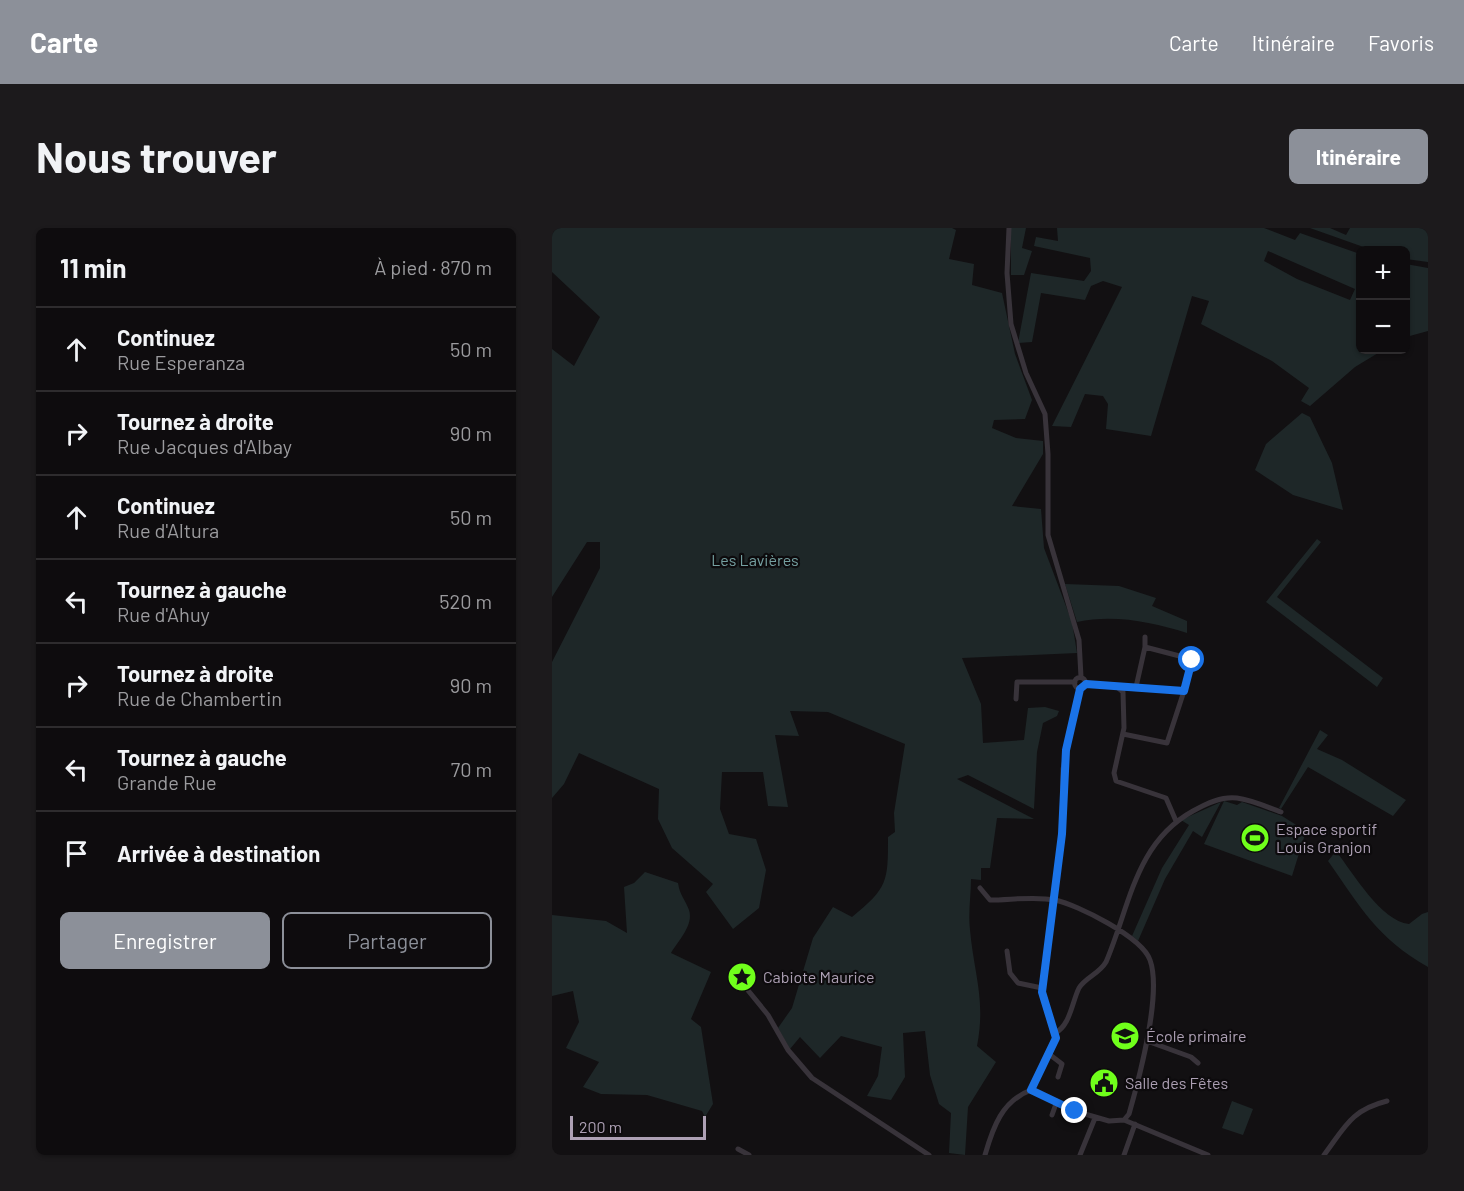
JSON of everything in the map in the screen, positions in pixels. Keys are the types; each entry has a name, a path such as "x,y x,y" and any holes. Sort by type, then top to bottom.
{"street":[{"path":"1009,228 1007,273 1011,324 1026,373 1045,414 1048,454 1048,535 1057,574 1071,609 1079,640 1081,677 1086,684"},
{"path":"1136,687 1145,637"},
{"path":"1123,734 1167,743 1192,665 1191,659 1145,647"},
{"path":"1016,699 1017,682 1075,682 1081,677"},
{"path":"1075,682 1080,689"},
{"path":"985,1155 999,1115 1019,1096 1031,1090 1049,1054 1055,1033 1042,996 1042,988 1062,834 1063,769 1080,689 1086,684 1184,691"},
{"path":"1122,688 1123,734 1114,779 1120,784 1166,798 1176,821"},
{"path":"1055,1033 1064,1026 1082,984 1102,969 1119,930 1141,864 1176,821 1207,804 1227,798 1237,798 1281,812"},
{"path":"980,888 990,900 1054,899 1087,912 1119,930 1142,948 1150,960 1152,975 1147,1041 1129,1114 1124,1120"},
{"path":"1007,951 1014,980 1021,985 1042,988"},
{"path":"742,983 768,1015 788,1050 812,1078 929,1155"},
{"path":"1147,1041 1191,1057 1198,1063"},
{"path":"1049,1054 1062,1064 1058,1077"},
{"path":"1031,1090 1095,1118 1114,1122 1124,1120 1208,1155"},
{"path":"1052,1115 1057,1101"},
{"path":"1324,1155 1354,1115 1370,1105 1387,1101"},
{"path":"1124,1155 1134,1118 1129,1114"},
{"path":"1080,1155 1095,1118"},
{"path":"738,1149 749,1155"}],"green space":[{"name":"Les Lavières","path":"552,228 952,228 956,230 949,259 974,264 972,285 1002,293 1015,354 1032,400 1025,419 994,420 992,428 1016,438 1043,441 1043,454 1012,506 1041,509 1044,548 1072,622 1077,653 962,658 981,704 983,743 1024,740 1028,708 1045,707 1059,711 1057,716 1043,723 1037,752 1034,809 968,775 957,779 1034,819 997,818 990,868 981,868 981,880 971,879 969,924 980,1001 977,1046 996,1062 968,1107 965,1155 949,1153 951,1113 939,1104 930,1075 925,1031 903,1033 905,1077 891,1100 867,1096 878,1076 882,1047 841,1036 820,1058 800,1037 790,1049 778,1028 792,1008 813,938 833,907 852,917 873,898 884,883 888,837 895,832 894,813 905,744 828,712 790,711 799,736 775,735 788,807 768,806 763,772 722,772 720,809 729,834 756,839 766,870 759,908 733,929 706,892 713,884 672,848 658,819 659,789 579,753 564,784 552,798 552,662 600,568 600,542 587,542 552,597 552,349 574,366 600,317 552,272"},
{"path":"1011,228 1026,228 1022,248 1032,251 1024,275 1011,275"},
{"path":"1057,228 1264,228 1295,240 1300,233 1356,253 1356,354 1376,354 1355,367 1310,406 1301,401 1309,388 1272,361 1201,324 1209,301 1192,296 1151,436 1106,429 1108,404 1103,396 1085,394 1071,427 1052,426 1122,287 1103,281 1091,286 1085,300 1041,293 1032,342 1018,343 1031,273 1084,281 1091,271 1090,258 1034,246 1036,237 1058,241","holes":["1268,251 1355,289 1350,300 1297,279 1264,261"]},
{"path":"1310,228 1330,228 1346,235 1350,228 1428,228 1428,262 1410,260 1410,246 1361,246"},
{"path":"1410,265 1428,268 1428,331 1410,336"},
{"path":"1302,413 1310,417 1332,463 1343,510 1293,495 1255,470 1266,444"},
{"path":"1317,539 1321,542 1277,597 1383,678 1377,687 1266,602"},
{"path":"1065,584 1119,586 1156,598 1152,606 1187,621 1187,633 1133,620 1105,619 1077,622"},
{"path":"1320,730 1328,735 1317,749 1342,760 1406,800 1393,816 1308,767 1281,809 1279,808"},
{"name":"Espace sportif Louis Granjon","path":"1224,801 1237,805 1242,802 1282,816 1306,831 1292,876 1204,844"},
{"path":"1221,802 1202,837 1193,831 1165,879 1138,941 1132,936 1162,868 1189,825 1181,820"},
{"path":"1336,851 1368,895 1388,914 1409,924 1428,912 1428,967 1396,945 1371,921 1328,861"},
{"path":"645,872 678,883 689,910 687,927 671,953 711,972 691,1019 701,1027 713,1104 705,1117 702,1111 647,1095 601,1094 583,1087 599,1062 566,1048 579,1022 573,991 552,996 552,915 606,921 627,933 624,887 634,883"},
{"path":"1232,1101 1253,1109 1243,1135 1222,1128"}],"place":[{"name":"Espace sportif Louis Granjon","path":"1255,838"},
{"name":"Cabiote Maurice","path":"742,977"},
{"name":"École primaire","path":"1125,1036"},
{"name":"Salle des Fêtes","path":"1104,1083"}],"route":[{"path":"1075,1111 1048,1096 1031,1090 1056,1038 1042,992 1062,834 1063,769 1074,711 1080,689 1086,684 1184,691 1192,660"}]}
